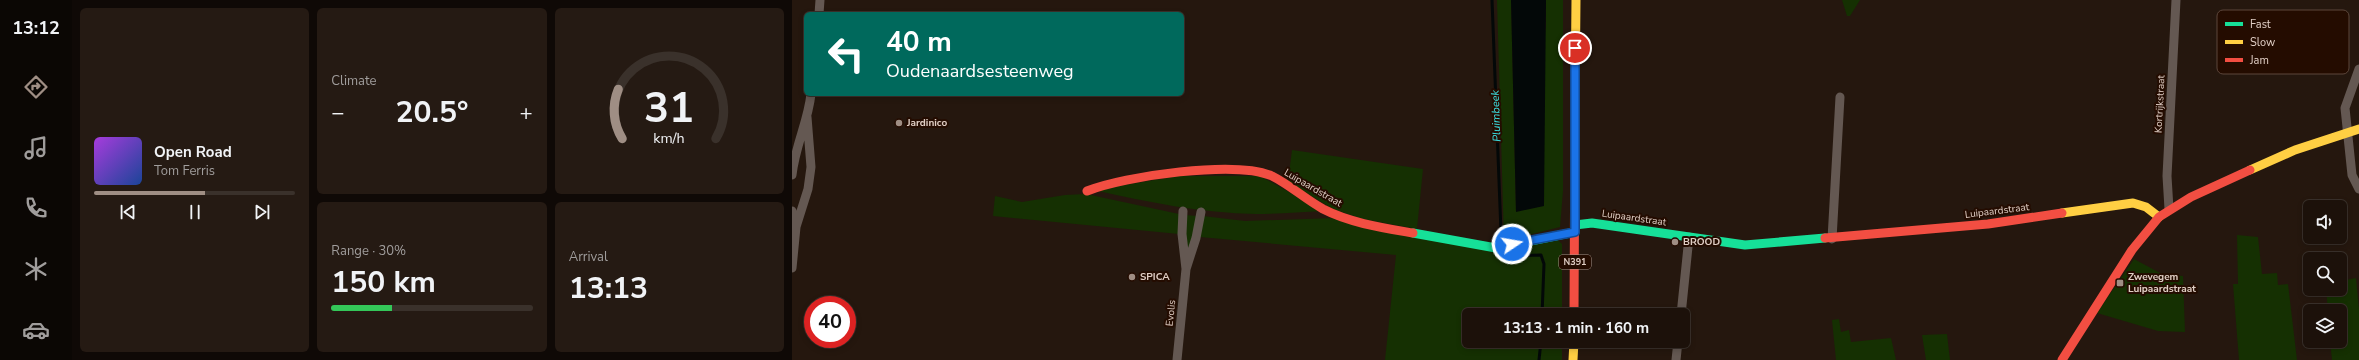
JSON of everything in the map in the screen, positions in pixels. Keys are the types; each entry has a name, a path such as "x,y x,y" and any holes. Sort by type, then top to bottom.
{"street":[{"path":"819,12 820,0"},
{"name":"N391","path":"1574,308 1576,0"},
{"name":"Kortrijkstraat","path":"2168,209 2167,176 2176,0"},
{"path":"2359,69 2345,108 2352,175 2359,189"},
{"path":"792,175 794,157 807,117 811,96"},
{"path":"1832,239 1840,97"},
{"path":"792,268 796,227 808,189 811,167 807,117"},
{"path":"2062,360 2132,250 2159,217 2168,209 2295,150 2348,131 2359,129"},
{"name":"Luipaardstraat","path":"1087,191 1112,182 1130,178 1177,173 1250,171 1271,176 1297,194 1340,216 1368,224 1496,248 1592,223 1746,245 1832,239 1988,224 2133,203 2146,206 2159,217"},
{"path":"792,211 792,220 796,227"},
{"name":"Evolis","path":"1177,360 1186,269 1182,229 1183,211"},
{"name":"Evolis","path":"1186,269 1196,238 1201,212"},
{"path":"1682,308 1689,236"},
{"path":"1573,360 1574,348"},
{"path":"1676,360 1677,348"}],"green space":[{"path":"1497,0 1511,0 1516,212 1546,26 1546,0 1563,0 1563,191 1560,227 1504,241"},
{"path":"1842,0 1860,0 1850,16 1847,16"},
{"path":"1292,150 1423,169 1417,229 1363,219 1333,209 1288,182"},
{"path":"1179,176 1260,176 1323,211 1256,214 1215,212 1154,203 1094,190"},
{"path":"1086,194 1179,214 1179,234 993,216 995,196 1022,202 1065,195"},
{"path":"1185,215 1197,216 1187,259"},
{"path":"1203,216 1245,221 1335,218 1494,251 1509,258 1507,247 1557,239 1562,244 1562,308 1462,308 1462,348 1562,348 1562,360 1385,360 1396,255 1200,237"},
{"path":"2237,235 2258,237 2262,274 2277,273 2278,285 2288,284 2297,360 2239,360 2233,284 2238,284"},
{"path":"2134,259 2162,274 2183,276 2185,332 2158,331 2097,313"},
{"path":"2356,278 2359,309 2359,360 2332,360 2331,348 2347,348 2347,304 2327,304 2327,296 2347,296 2347,280"},
{"path":"1839,319 1841,332 1849,330 1851,342 1891,338 1896,360 1836,360 1832,320"},
{"path":"1947,334 1950,360 1926,360 1922,335"}],"shaded area":[{"path":"1511,0 1546,0 1544,206 1516,212"}],"waterway":[{"name":"Pluimbeek","path":"1492,0 1501,232"},
{"name":"Pluimbeek","path":"1502,251 1506,256 1541,255 1544,264 1542,308"},
{"name":"Pluimbeek","path":"1539,360 1540,348"}],"traffic: fast":[{"path":"1575,225 1592,223 1745,245 1825,238"},
{"path":"1413,233 1496,248 1575,232"}],"traffic: slow":[{"path":"1575,106 1576,0"},
{"path":"2250,170 2295,150 2359,129"},
{"path":"2062,213 2133,203 2146,207 2159,217"},
{"path":"1573,360 1574,348"}],"traffic: jam":[{"path":"1574,308 1575,106"},
{"path":"1087,191 1104,185 1152,175 1207,170 1233,169 1255,171 1272,176 1316,205 1333,214 1367,224 1413,233"},
{"path":"2062,360 2132,250 2159,217 2191,197 2250,170"},
{"path":"1825,238 1988,224 2062,213"}],"place":[{"name":"Jardinico","path":"899,123"},
{"name":"BROOD","path":"1675,242"},
{"name":"SPICA","path":"1132,277"},
{"name":"Zwevegem Luipaardstraat","path":"2120,283"}],"route":[{"path":"1512,244 1558,234 1575,232 1575,48"}]}
